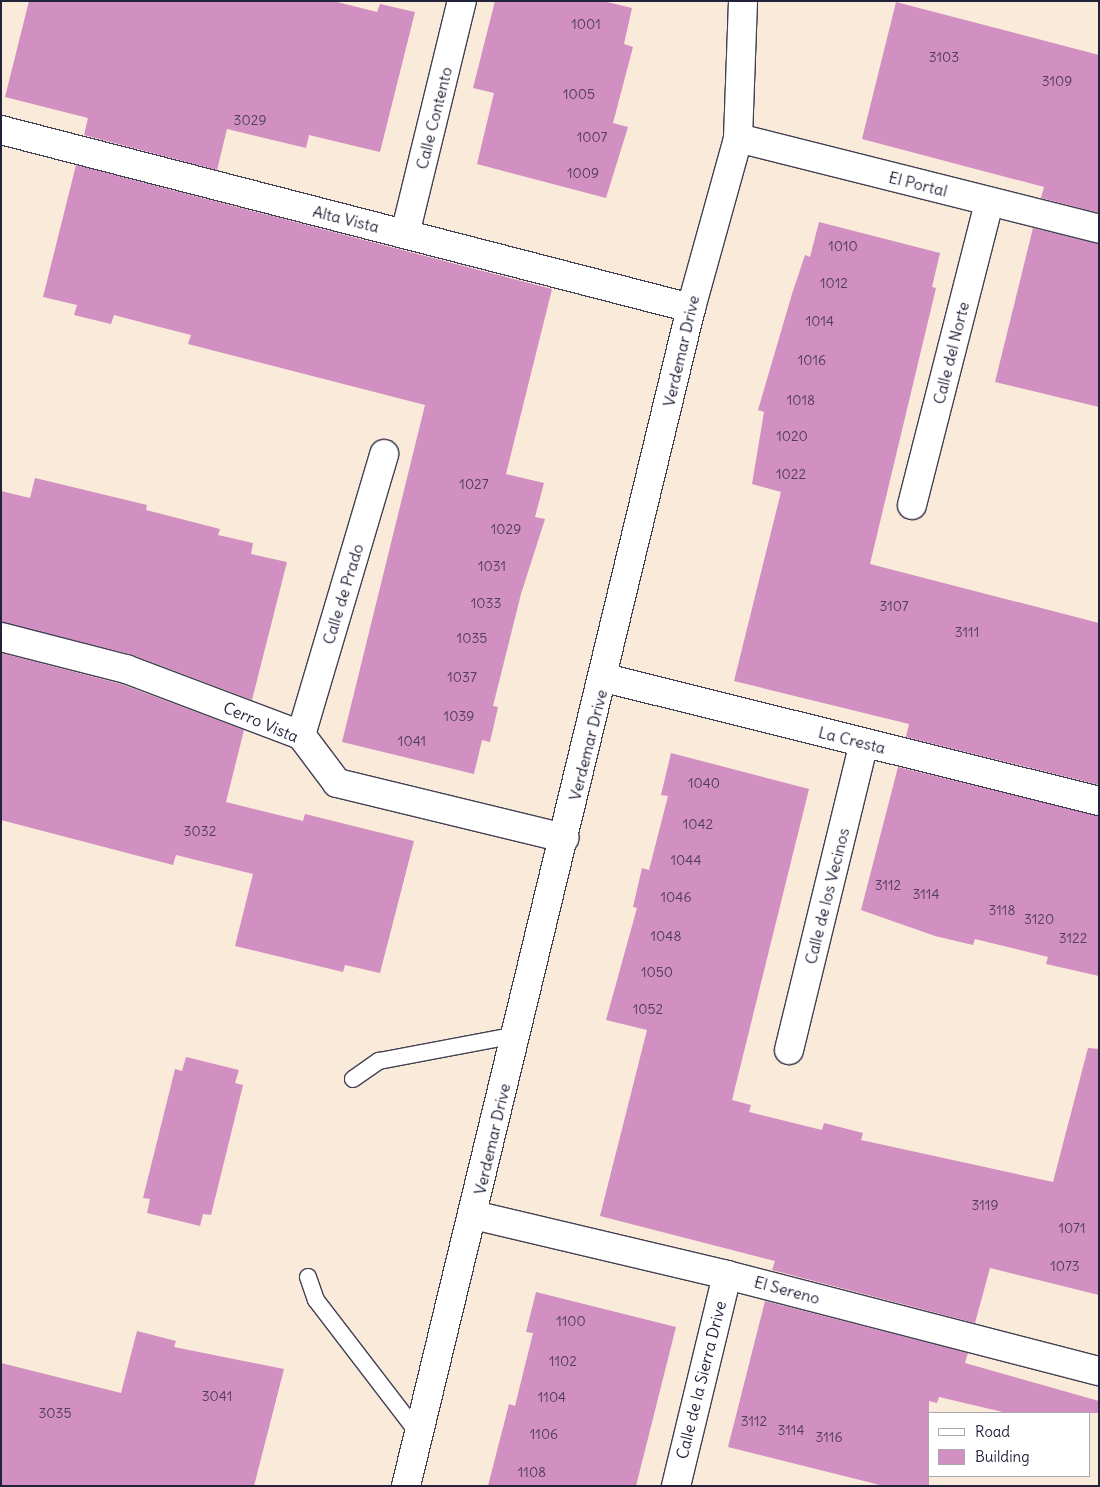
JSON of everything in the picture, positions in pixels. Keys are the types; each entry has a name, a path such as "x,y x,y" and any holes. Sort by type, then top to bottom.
{"street":[{"name":"Calle Contento","path":"405,234 462,1"},
{"name":"Verdemar Drive","path":"406,1486 474,1215 564,838 605,678 691,308 738,138 744,1"},
{"name":"Alta Vista","path":"1,130 691,308"},
{"name":"El Portal","path":"738,138 1099,229"},
{"name":"Calle del Norte","path":"912,505 990,202"},
{"name":"Calle de Prado","path":"301,735 384,454"},
{"name":"Cerro Vista","path":"1,637 126,669 301,735 337,783 564,838"},
{"name":"La Cresta","path":"605,678 1099,801"},
{"name":"Calle de los Vecinos","path":"789,1050 864,743"},
{"name":"El Sereno","path":"474,1215 727,1275 1099,1371"},
{"name":"Calle de la Sierra Drive","path":"676,1486 727,1275"}],"lane":[{"path":"353,1079 379,1061 517,1034"},
{"path":"308,1277 316,1300 419,1434"}],"building":[{"path":"29,1 333,1 377,12 380,4 415,12 380,152 309,135 306,148 227,129 217,170 84,135 88,118 5,97"},
{"path":"495,1 603,1 632,8 624,44 633,47 613,123 628,127 606,198 477,164 494,93 473,88"},
{"path":"896,2 1099,55 1099,213 1041,198 1044,187 862,139"},
{"path":"76,165 552,289 506,474 544,483 535,517 545,519 521,594 493,706 498,707 490,742 482,740 474,774 342,742 425,405 188,344 191,335 114,315 111,324 74,315 77,305 43,297"},
{"path":"819,222 940,253 932,287 936,288 870,564 1099,623 1099,785 906,737 909,724 734,681 781,492 752,484 764,412 758,410 792,294 805,255 810,257"},
{"path":"1033,228 1099,244 1099,407 995,382"},
{"path":"35,478 147,505 146,510 220,529 218,535 253,543 251,554 287,562 252,700 130,654 1,622 1,491 30,498"},
{"path":"1,653 121,684 244,730 226,802 303,821 305,814 414,841 380,973 345,965 343,972 235,946 253,874 176,855 173,865 1,820"},
{"path":"671,753 809,789 732,1100 751,1105 749,1112 822,1130 824,1123 863,1133 861,1140 1053,1182 1088,1048 1099,1049 1099,1295 990,1268 975,1323 772,1270 775,1261 600,1216 647,1030 606,1020 637,908 633,907 642,868 649,870 668,796 661,795"},
{"path":"898,767 1099,816 1099,976 1046,964 1048,957 975,939 973,945 935,936 861,910"},
{"path":"186,1057 239,1070 235,1083 243,1085 211,1215 203,1214 200,1226 147,1213 150,1199 143,1198 175,1069 182,1071"},
{"path":"536,1292 676,1327 636,1486 488,1486 509,1404 515,1406 533,1333 526,1332"},
{"path":"765,1301 968,1353 965,1363 1099,1401 1099,1413 1090,1413 1003,1412 939,1397 937,1403 929,1401 929,1486 884,1486 728,1447"},
{"path":"137,1331 176,1341 174,1347 284,1369 254,1486 1,1486 1,1363 121,1393"}]}
